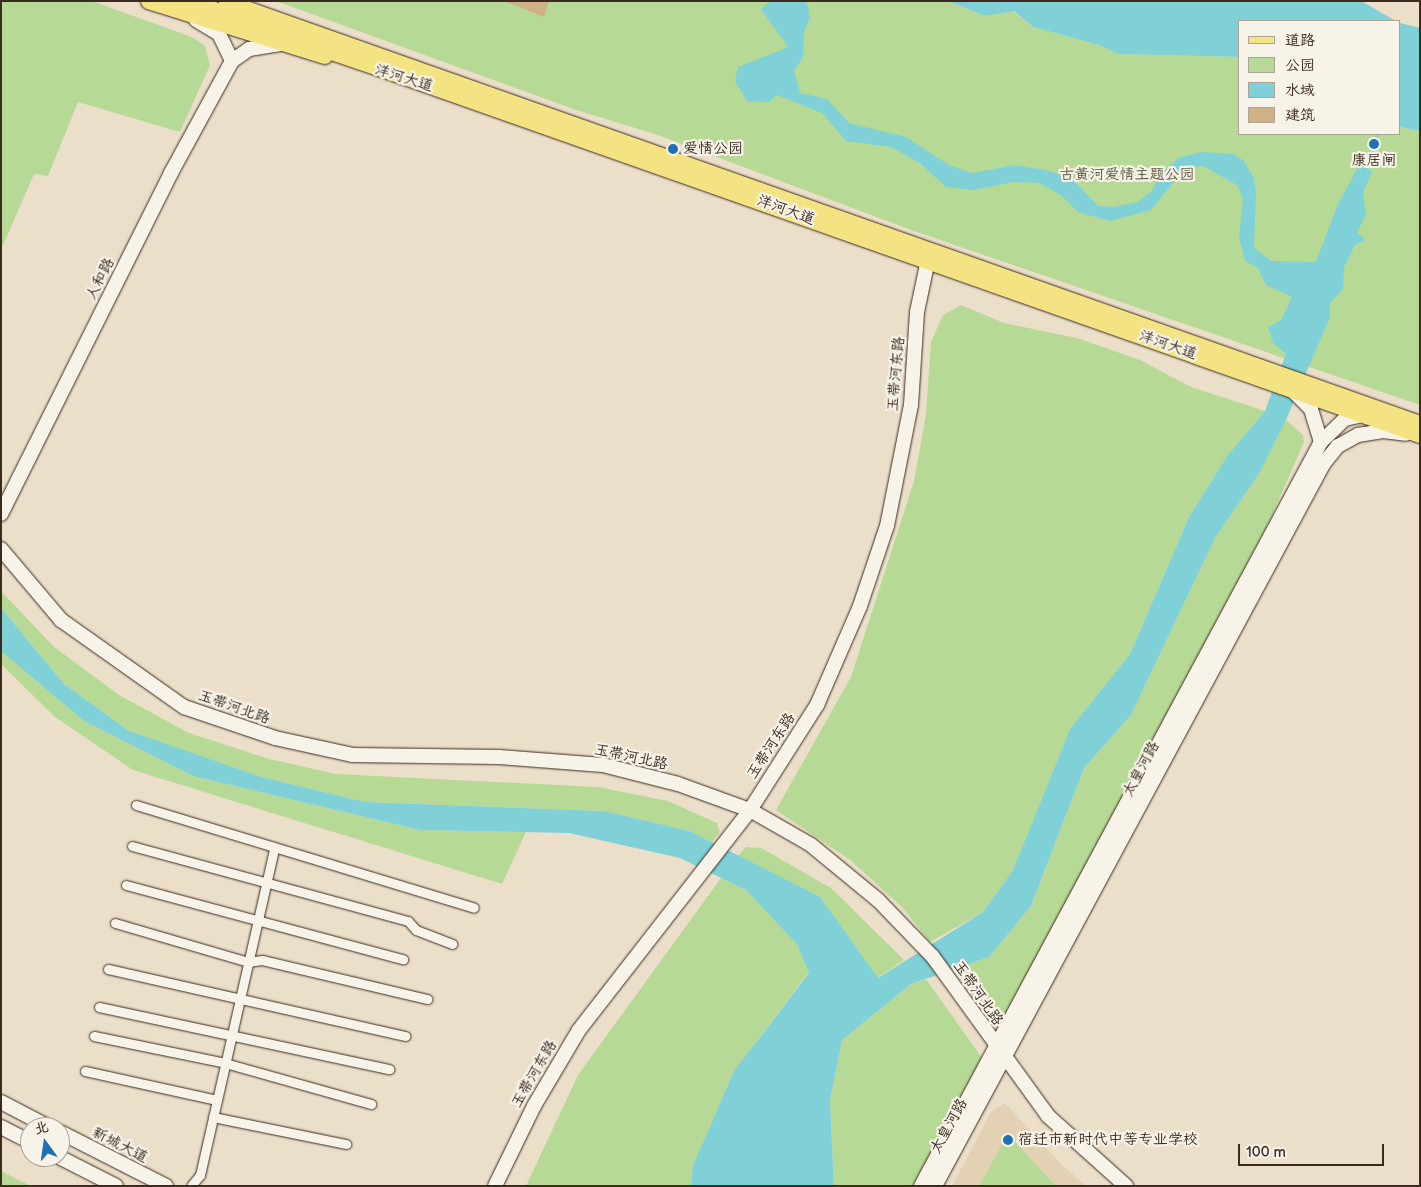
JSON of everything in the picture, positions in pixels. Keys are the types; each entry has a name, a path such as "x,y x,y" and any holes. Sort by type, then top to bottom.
{"highway":[{"path":"186,8 284,40 405,76"}],"main road":[{"path":"148,1 186,8"},
{"name":"洋河大道","path":"226,1 1420,435"},
{"name":"洋河大道","path":"405,76 1352,411 1385,411 1420,423"}],"street":[{"path":"186,8 219,34 232,61 249,49 284,40"},
{"name":"人和路","path":"1,514 171,173 232,61"},
{"name":"玉带河东路","path":"495,1186 534,1106 578,1030 750,810 817,705 860,606 887,526 911,404 917,312 928,260"},
{"path":"1290,388 1311,409 1321,442"},
{"path":"1324,464 1352,411"},
{"name":"太皇河路","path":"935,1186 1001,1054 1321,442 1352,411"},
{"name":"太皇河路","path":"921,1186 1001,1054 1324,464 1338,446 1358,435 1383,431 1420,435"},
{"name":"玉带河北路","path":"1,549 61,620 184,707 275,738 353,755 499,757 603,765 678,784 750,810 811,845 878,900 933,957 1001,1054 1048,1116 1126,1186"},
{"path":"136,806 474,908"},
{"path":"132,846 408,921 416,930 452,944"},
{"path":"191,1186 200,1175 274,848"},
{"path":"126,885 403,959"},
{"path":"115,923 248,962 262,960 427,998"},
{"path":"108,969 240,996 406,1036"},
{"path":"99,1007 389,1069"},
{"path":"94,1036 225,1063 371,1104"},
{"path":"85,1071 217,1100"},
{"path":"1,1102 30,1117"},
{"path":"213,1118 346,1144"},
{"path":"1,1127 20,1137"},
{"name":"新城大道","path":"70,1137 166,1186"},
{"path":"70,1163 116,1186"}],"shaded area":[{"name":"宿迁市新时代中等专业学校","path":"1005,1103 1064,1167 1087,1186 952,1186 991,1112"}],"green space":[{"path":"1,1 92,1 192,37 205,46 210,65 180,132 78,102 48,176 34,174 1,250"},
{"name":"古黄河爱情主题公园","path":"276,1 948,1 985,16 1013,11 1033,27 1099,45 1118,54 1238,57 1238,135 1401,135 1401,127 1420,131 1420,405 911,230 658,135 576,110"},
{"path":"961,305 1004,323 1077,338 1140,360 1191,387 1265,411 1227,456 1189,517 1130,654 1070,729 1013,870 983,912 930,942 902,907 850,860 776,810 851,677 914,481 926,414 931,342 943,315"},
{"path":"1286,420 1303,435 1304,442 1263,536 1002,1023 994,1022 954,969 989,957 1031,906 1084,768 1131,715 1215,538 1257,476"},
{"path":"1,591 54,647 119,695 189,733 269,759 336,774 598,787 668,801 717,823 720,832 712,842 690,831 604,811 365,802 258,776 177,750 129,731 64,684 1,608"},
{"path":"1,651 84,721 193,776 420,830 526,832 502,884 133,770 55,717 1,664"},
{"path":"746,847 761,848 831,888 904,960 877,978 820,897 737,857"},
{"path":"721,878 746,890 798,944 809,972 734,1071 693,1165 691,1186 526,1186 578,1075"},
{"path":"926,979 982,1058 917,1186 834,1186 830,1101 842,1040 911,984"},
{"path":"1008,1134 1056,1186 979,1186"},
{"path":"1,1171 31,1186 1,1186"}],"water":[{"path":"771,1 805,1 808,6 810,18 804,32 803,57 794,71 800,93 827,99 849,123 906,137 949,165 972,173 1015,165 1051,171 1074,181 1098,206 1114,207 1137,202 1151,192 1161,173 1180,157 1202,152 1233,154 1243,160 1253,176 1256,191 1254,248 1271,261 1316,262 1337,206 1359,165 1363,167 1369,162 1367,169 1372,171 1363,193 1366,215 1357,232 1365,240 1355,245 1344,267 1343,289 1330,303 1330,317 1286,420 1260,472 1215,538 1131,715 1084,768 1031,906 989,957 911,984 842,1040 830,1101 834,1186 691,1186 693,1165 734,1071 809,973 797,944 746,890 680,858 569,833 420,830 193,776 84,721 1,651 1,608 64,684 129,731 258,776 365,802 604,811 690,831 820,897 878,978 983,912 1013,870 1070,729 1130,654 1189,517 1227,456 1265,411 1286,354 1273,343 1268,327 1281,320 1292,297 1266,285 1258,268 1245,261 1239,237 1243,199 1237,185 1203,166 1185,168 1151,210 1110,221 1078,212 1062,196 1039,183 1013,182 974,190 946,187 921,164 891,147 846,141 822,113 777,95 769,102 747,101 735,81 738,67 788,47 761,9"},
{"path":"948,1 1361,1 1394,20 1238,20 1238,57 1118,54 1099,45 1033,27 1014,11 985,16"},
{"path":"1401,23 1420,28 1420,131 1401,127"}],"building":[{"path":"504,1 549,1 544,17"}],"waterway":[{"path":"1375,140 1377,135"}],"place":[{"name":"康居闸","path":"1374,144"},
{"name":"爱情公园","path":"673,149"},
{"name":"宿迁市新时代中等专业学校","path":"1008,1140"}]}
